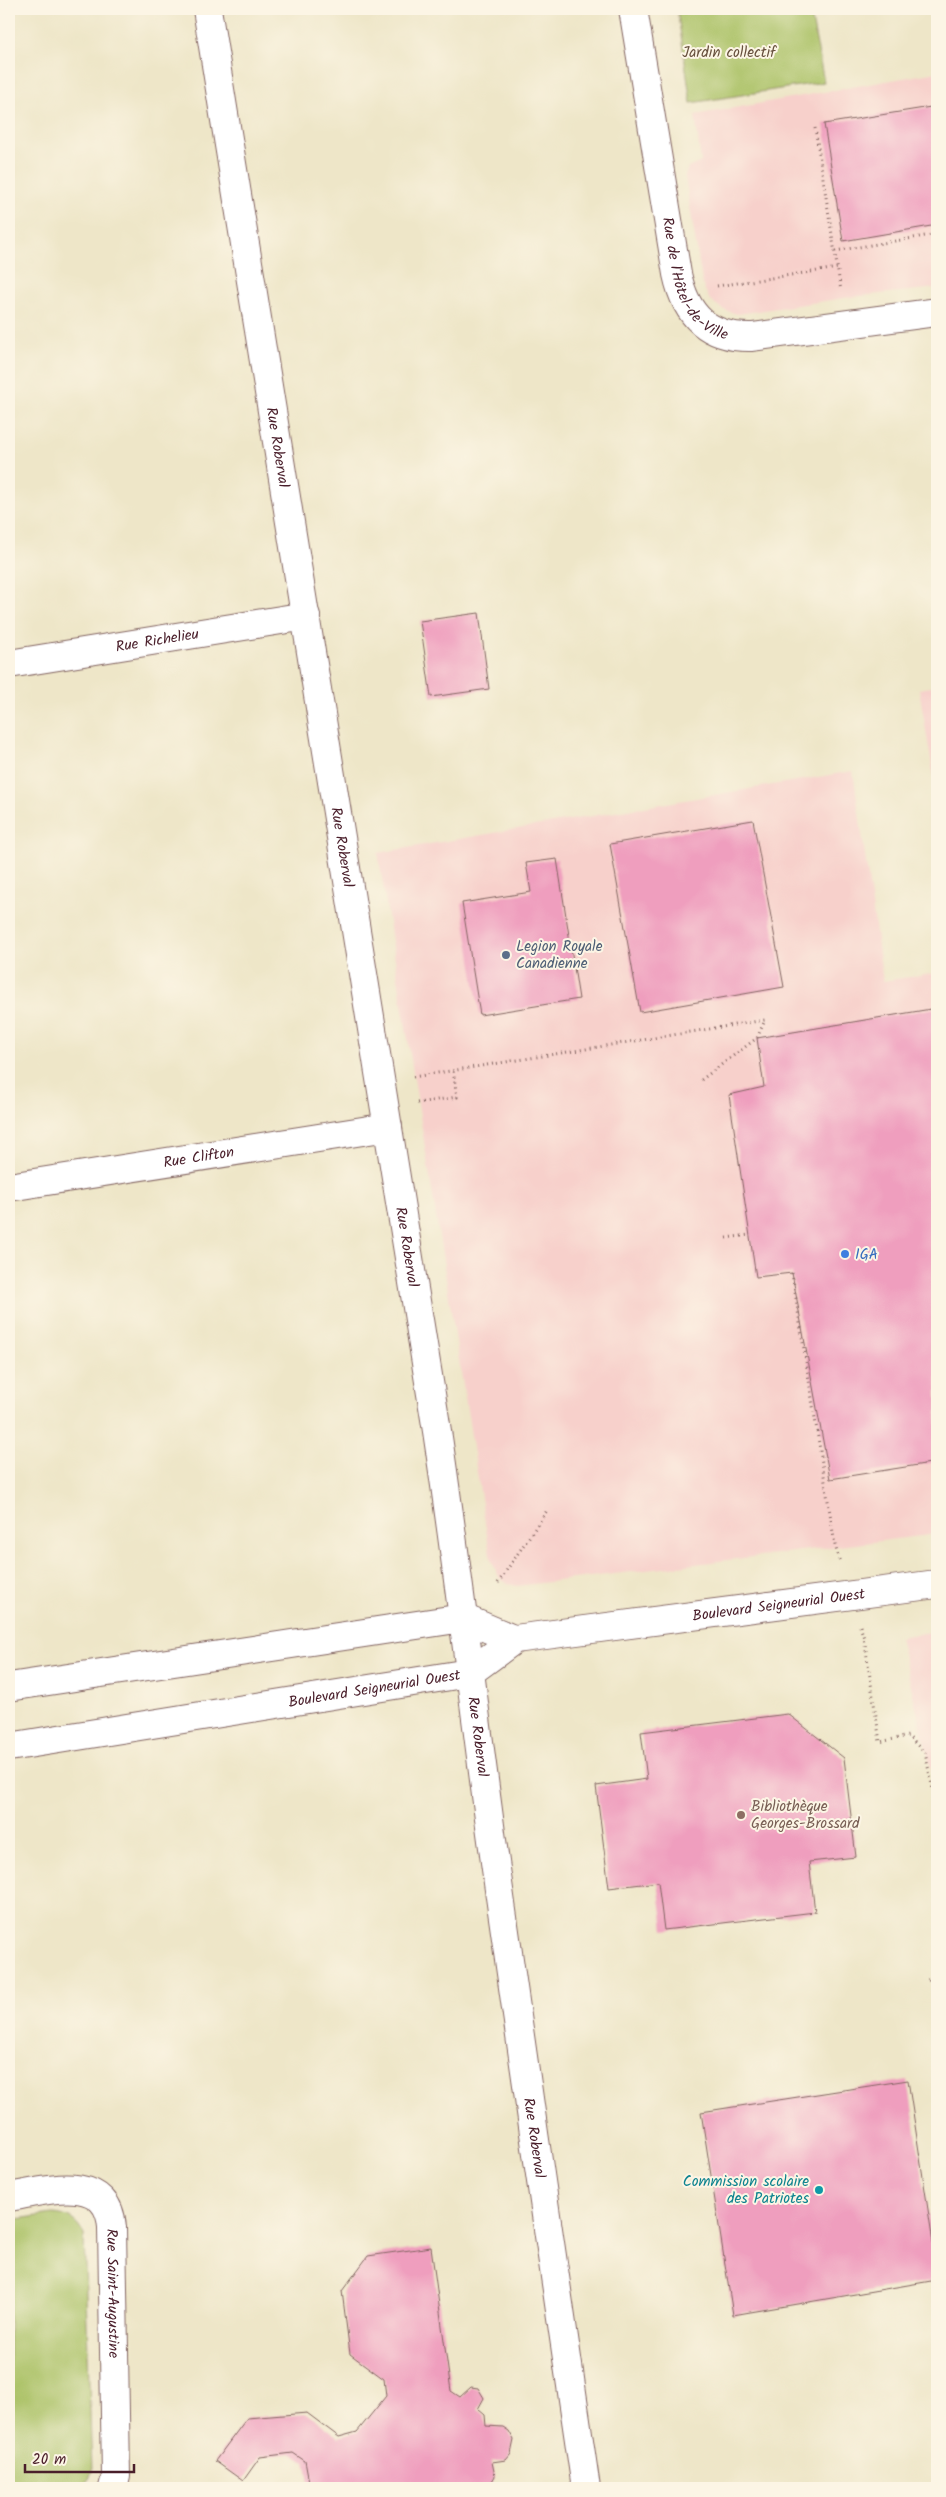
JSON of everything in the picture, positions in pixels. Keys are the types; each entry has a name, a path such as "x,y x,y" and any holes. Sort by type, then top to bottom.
{"street":[{"name":"Rue Roberval","path":"207,9 437,1431 469,1674 586,2488"},
{"name":"Rue de l'Hôtel-de-Ville","path":"634,9 677,274 686,304 700,321 719,333 747,337 937,312"},
{"name":"Rue Richelieu","path":"9,664 306,616"},
{"name":"Rue Clifton","path":"9,1186 388,1127"},
{"name":"Boulevard Seigneurial Ouest","path":"9,1747 469,1674 513,1639 937,1584"},
{"path":"9,1687 463,1618 513,1639"},
{"name":"Rue Saint-Augustine","path":"9,2197 76,2188 92,2192 109,2210 112,2227 114,2316 116,2476 113,2488"}],"path":[{"path":"816,128 841,292"},
{"path":"835,251 937,234"},
{"path":"717,286 838,268"},
{"path":"410,1077 765,1020 757,1038 701,1080"},
{"path":"414,1104 458,1097 453,1070"},
{"path":"726,1238 749,1235"},
{"path":"792,1272 835,1545"},
{"path":"498,1583 548,1508"},
{"path":"849,1594 864,1638 880,1742 908,1736 925,1753 937,1808"},
{"path":"928,1980 937,1970"}],"shaded area":[{"path":"937,72 937,288 851,297 738,314 724,310 710,300 703,286 685,176 688,168 701,162 695,115"},
{"path":"937,686 937,796 919,689"},
{"path":"853,771 883,981 937,973 937,1534 517,1586 509,1584 500,1579 491,1560 378,853"},
{"path":"937,1631 937,1794 899,1637"}],"green space":[{"name":"Jardin collectif","path":"677,9 810,9 824,82 691,103"},
{"path":"53,2214 64,2216 76,2222 84,2235 92,2471 89,2480 79,2488 9,2488 9,2220"}],"building":[{"path":"937,106 937,225 843,241 824,124"},
{"path":"479,613 489,689 431,697 420,621"},
{"path":"753,820 784,987 640,1012 610,844"},
{"path":"557,859 579,999 480,1015 462,903 531,892 526,863"},
{"name":"IGA","path":"937,1008 937,1462 830,1479 792,1273 756,1277 729,1095 764,1087 757,1038"},
{"path":"788,1714 844,1758 856,1857 809,1862 815,1912 664,1930 658,1882 609,1888 596,1786 647,1779 641,1732"},
{"name":"Commission scolaire des Patriotes","path":"908,2080 937,2268 937,2280 733,2315 701,2112"},
{"path":"431,2247 451,2391 460,2397 471,2387 478,2388 484,2398 478,2409 485,2415 486,2426 503,2427 509,2431 514,2440 511,2454 506,2460 492,2462 495,2476 491,2483 496,2488 310,2488 305,2461 293,2453 260,2457 243,2481 215,2461 247,2418 307,2413 339,2437 357,2432 386,2396 384,2379 350,2354 342,2291 368,2256"}],"place":[{"name":"Legion Royale Canadienne","path":"506,955"},
{"name":"IGA","path":"845,1254"},
{"name":"Bibliothèque Georges-Brossard","path":"741,1815"},
{"name":"Commission scolaire des Patriotes","path":"819,2190"}]}
